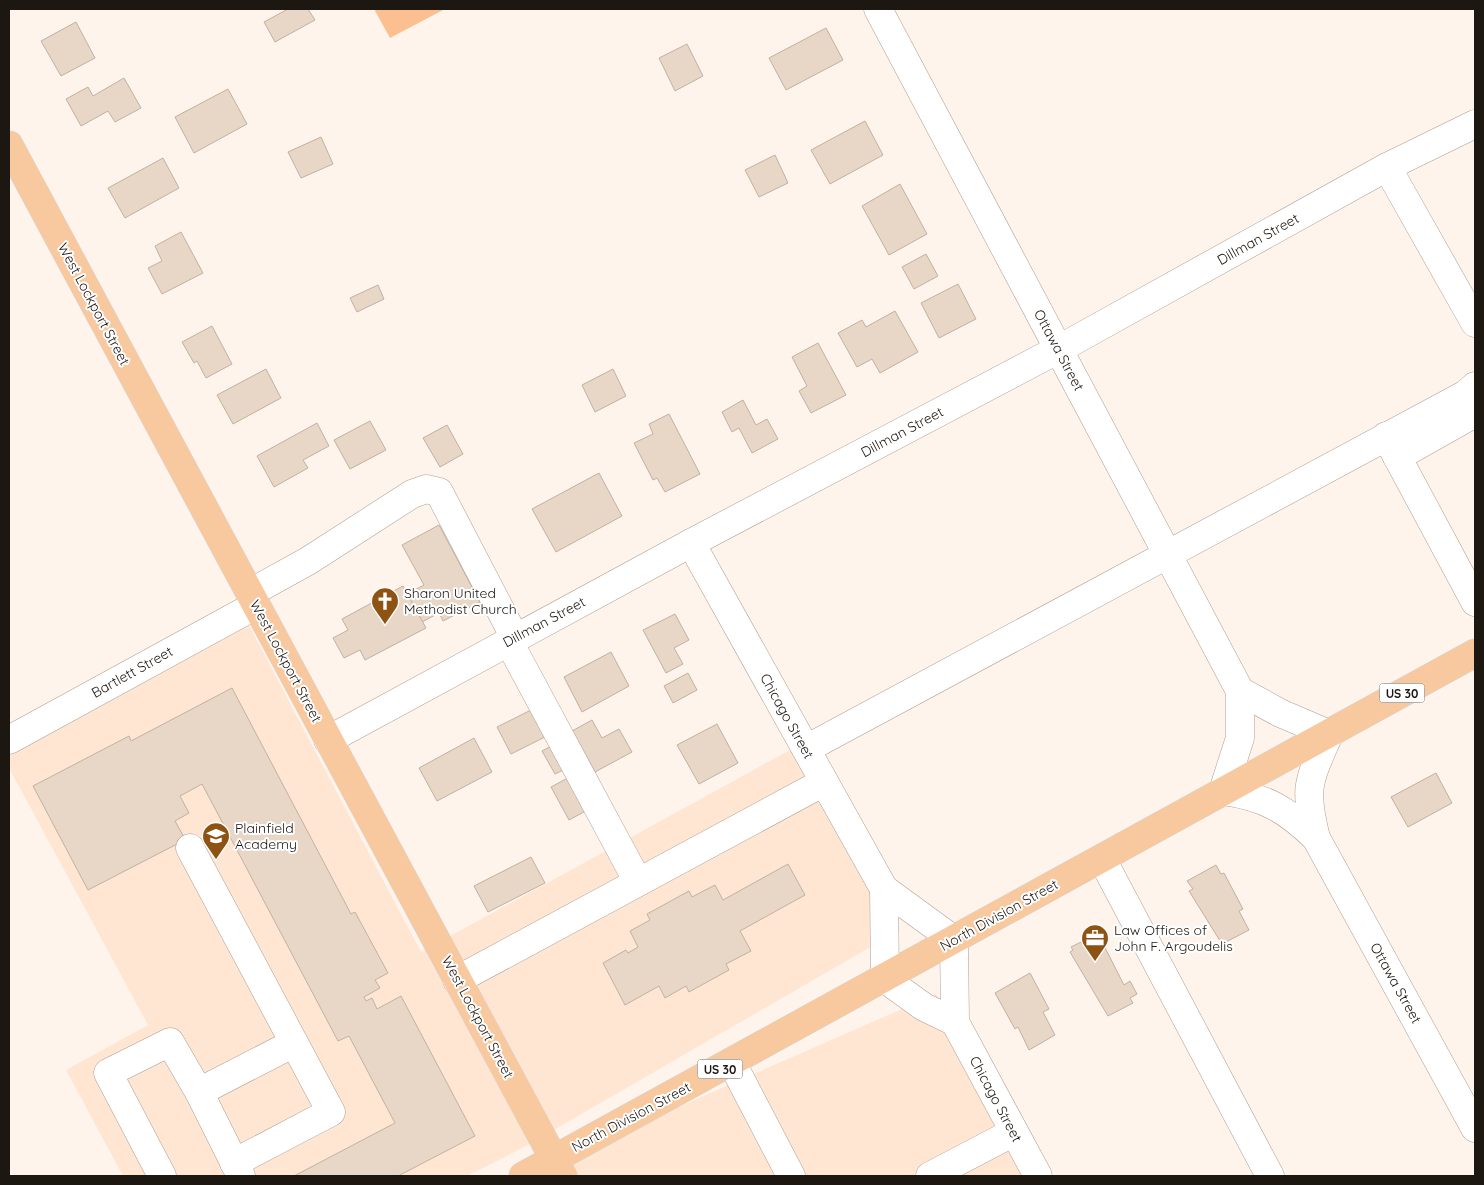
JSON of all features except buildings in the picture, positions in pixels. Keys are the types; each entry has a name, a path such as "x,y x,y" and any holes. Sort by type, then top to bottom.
{"main road":[{"name":"West Lockport Street","path":"9,145 559,1168"},
{"name":"North Division Street","path":"522,1176 559,1168 732,1062 1475,653"}],"street":[{"name":"Ottawa Street","path":"878,9 1240,691 1240,738 1223,791 1250,795 1269,802 1296,818 1316,838 1475,1128"},
{"name":"Dillman Street","path":"328,740 690,543 1058,349 1387,168 1475,124"},
{"path":"1387,168 1475,323"},
{"path":"1391,447 1475,386"},
{"path":"806,749 1168,556 1391,447 1475,413"},
{"path":"1391,447 1475,602"},
{"name":"Bartlett Street","path":"9,740 253,599 412,494 426,489 439,492 512,640 638,882"},
{"name":"Chicago Street","path":"690,543 884,889 954,940 955,1022 1038,1176"},
{"path":"1240,691 1280,713 1329,734"},
{"name":"Ottawa Street","path":"1316,838 1307,795 1310,778 1329,734"},
{"path":"457,980 824,782"},
{"path":"162,1176 108,1073 170,1042 199,1092 238,1169 331,1112 190,848"},
{"path":"1102,859 1270,1176"},
{"name":"Chicago Street","path":"884,889 885,979"},
{"path":"885,979 924,1007 955,1022"},
{"path":"199,1092 294,1043"},
{"path":"732,1062 791,1176"},
{"path":"930,1176 1014,1132"}],"shaded area":[{"path":"374,9 445,9 390,38"},
{"name":"Plainfield Academy","path":"244,616 421,952 801,744 900,930 526,1146 467,1176 123,1176 66,1070 148,1025 9,768 9,741"},
{"path":"936,994 1035,1176 569,1176 560,1159"}],"place":[{"name":"Sharon United Methodist Church","path":"385,625"},
{"name":"Plainfield Academy","path":"216,860"},
{"name":"Law Offices of John F. Argoudelis","path":"1095,962"}]}
